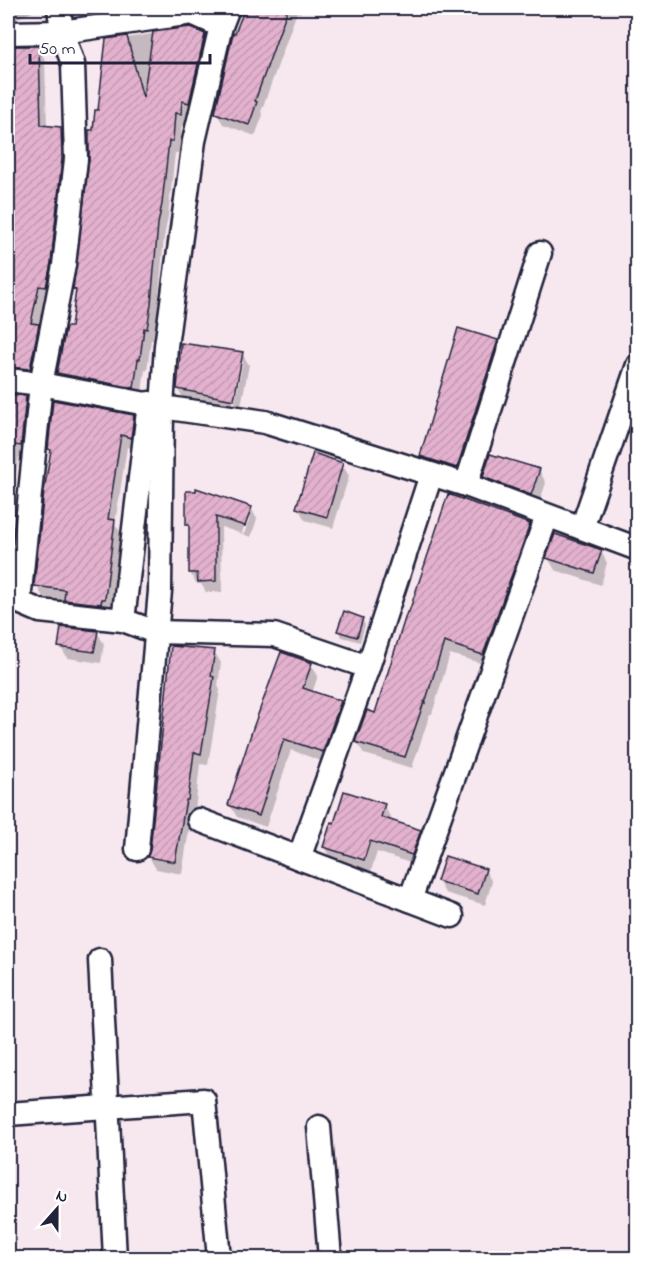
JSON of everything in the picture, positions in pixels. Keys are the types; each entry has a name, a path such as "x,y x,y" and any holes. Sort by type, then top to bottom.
{"street":[{"path":"59,8 62,33 74,64 76,159 64,266 41,384 19,602 40,611 123,620 155,632 274,635 368,667"},
{"path":"8,33 62,33 191,10 225,17 194,141 166,346 123,620"},
{"path":"466,485 540,254"},
{"path":"582,528 638,364"},
{"path":"8,380 265,422 466,485 638,549"},
{"path":"137,849 160,591 155,405"},
{"path":"299,858 368,667 431,475"},
{"path":"410,900 546,516"},
{"path":"199,820 452,916"},
{"path":"100,960 115,1258"},
{"path":"8,1114 204,1100 219,1258"},
{"path":"319,1127 330,1258"}],"building":[{"path":"245,8 288,8 255,101 257,102 249,125 215,113 233,33 235,33"},
{"path":"190,27 205,34 189,103 182,101 181,114 175,113 173,141 169,141 158,224 151,304 147,329 144,328 134,388 57,373 66,327 71,327 76,290 73,289 89,160 89,130 93,130 95,110 98,110 106,39 127,36 143,98 153,32"},
{"path":"8,46 39,46 41,125 61,127 62,158 51,263 46,287 39,286 31,323 39,324 30,369 8,367"},
{"path":"458,328 498,340 457,468 420,456"},
{"path":"181,343 243,352 234,400 177,389"},
{"path":"8,394 26,396 21,446 8,444"},
{"path":"53,400 134,415 131,438 121,435 108,519 115,520 105,599 102,599 101,604 64,600 65,590 34,586 44,491 51,450 48,449"},
{"path":"313,453 343,463 327,517 296,508"},
{"path":"490,454 540,469 531,495 483,477"},
{"path":"196,488 252,507 245,526 216,517 216,581 198,582 197,573 189,573 186,491 196,491"},
{"path":"448,494 530,524 483,655 444,642 405,757 355,742 367,710 375,713"},
{"path":"555,534 602,550 594,573 546,558"},
{"path":"344,611 363,618 357,637 337,631"},
{"path":"61,627 98,631 94,652 58,647"},
{"path":"171,646 215,650 211,676 214,677 201,754 194,752 188,800 186,800 175,862 147,857 150,850"},
{"path":"281,652 312,663 303,688 341,701 323,752 284,739 259,816 228,805"},
{"path":"344,791 385,804 381,817 421,830 412,855 370,841 364,860 323,847 331,822 334,823"},
{"path":"445,856 486,869 478,894 437,881"}]}
